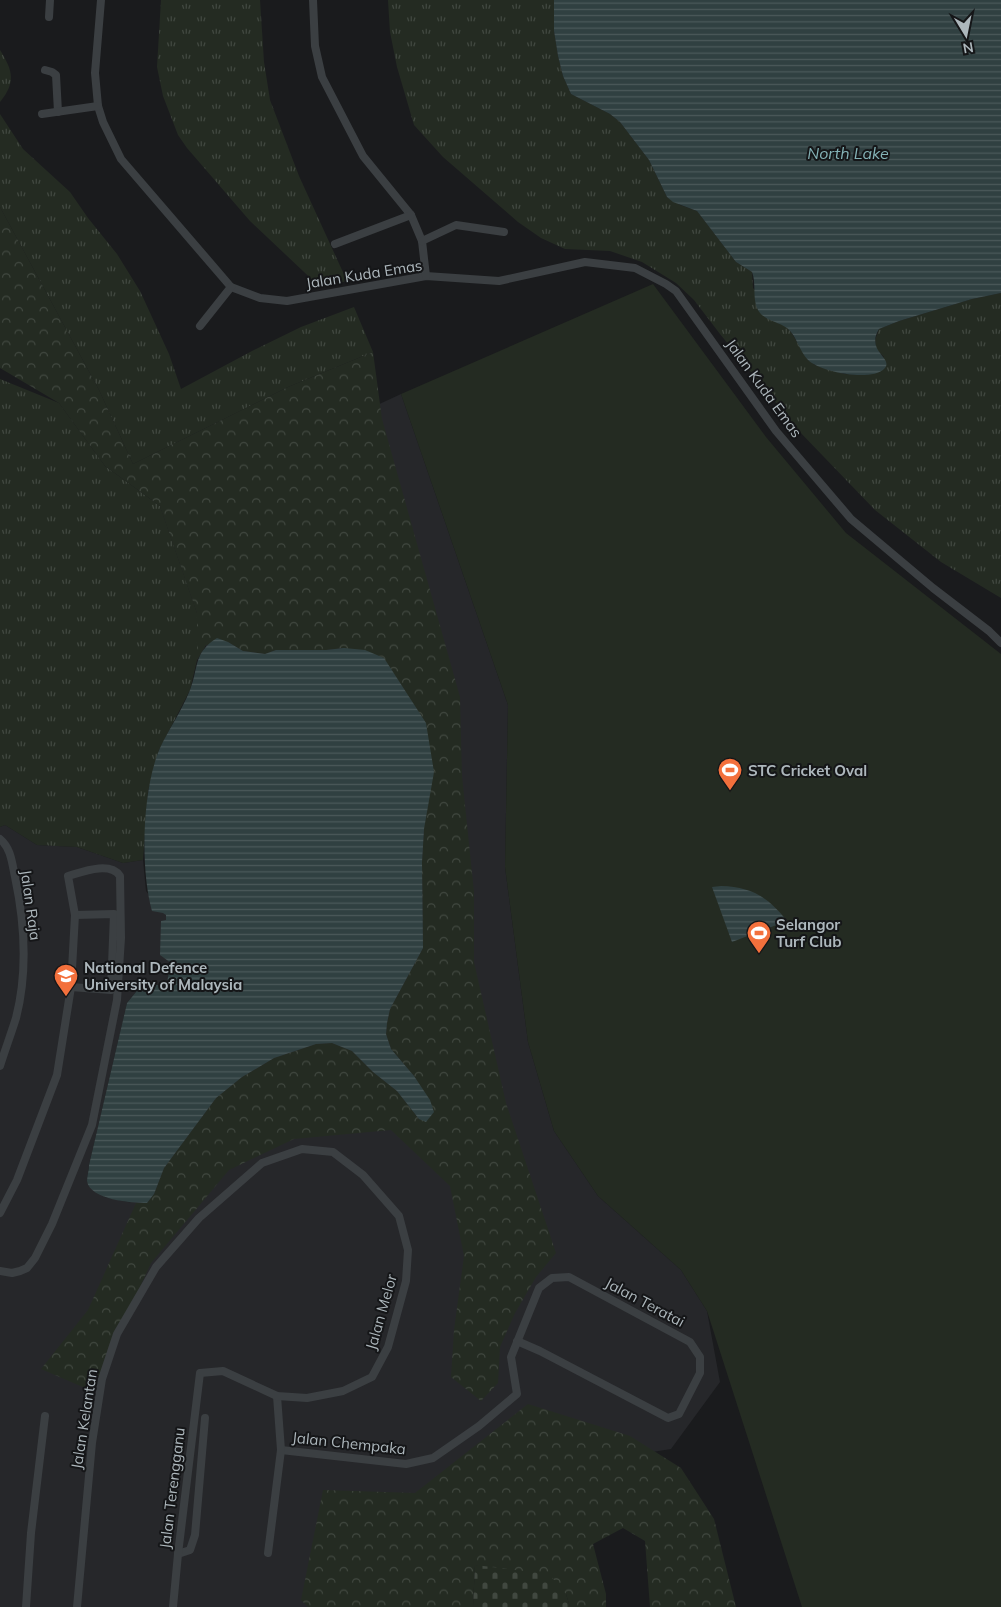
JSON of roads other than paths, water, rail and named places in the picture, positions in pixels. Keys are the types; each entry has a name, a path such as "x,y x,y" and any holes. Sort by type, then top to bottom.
{"street":[{"path":"48,17 50,0"},
{"name":"Jalan Kuda Emas","path":"101,0 95,73 98,106 103,122 121,159 231,287 260,298 287,300 426,276 499,280 585,262 635,268 676,291 776,431 851,519 933,588 989,631 1001,643"},
{"path":"313,0 315,46 322,77 363,156 411,215 422,241 426,276"},
{"path":"45,70 56,75 58,112"},
{"path":"42,114 98,106"},
{"path":"335,244 411,215"},
{"path":"422,241 456,225 504,232"},
{"path":"200,326 231,287"},
{"name":"Jalan Raja","path":"0,839 8,845 20,901 24,931 24,966 16,1018 0,1066"},
{"path":"0,1213 17,1180 57,1076 71,987 75,915 68,876 109,868 116,870 120,876 121,938 117,1000 92,1125 56,1215 35,1258 27,1268 12,1274 0,1271"},
{"path":"71,987 111,990 114,914 75,915"},
{"name":"Jalan Kelantan","path":"77,1607 92,1443 102,1379 117,1334 156,1267 199,1218 262,1163 302,1149 333,1152 363,1175"},
{"name":"Jalan Melor","path":"200,1373 223,1371 277,1396 307,1398 343,1391 372,1377 388,1347 406,1281 408,1250 398,1216 363,1175"},
{"name":"Jalan Teratai","path":"569,1277 690,1342 700,1357 700,1373 679,1414 668,1418 540,1351 517,1341 539,1288 552,1278 569,1277"},
{"name":"Jalan Chempaka","path":"281,1450 406,1464 433,1458 479,1426 517,1394 510,1357 517,1341"},
{"name":"Jalan Terengganu","path":"173,1607 200,1373"},
{"path":"268,1553 281,1450 277,1396"},
{"path":"26,1607 31,1533 45,1416"},
{"path":"178,1554 190,1550 195,1535 205,1418"}],"water":[{"name":"North Lake","path":"554,0 1001,0 1001,293 972,299 879,329 875,343 886,361 886,365 884,369 877,373 868,375 846,374 834,372 814,364 805,356 787,328 760,313 755,298 752,272 736,262 697,211 673,202 667,197 649,160 620,122 610,114 571,94 563,76 558,56 554,31"},
{"path":"217,638 243,651 265,654 276,650 344,648 365,650 384,658 426,723 434,772 424,829 422,862 423,948 390,1009 386,1034 391,1049 414,1076 430,1100 434,1112 426,1122 419,1119 397,1091 373,1072 352,1051 332,1043 316,1044 274,1058 242,1077 216,1098 164,1168 154,1194 147,1203 122,1201 96,1192 90,1187 87,1179 127,1003 144,982 166,987 171,963 160,955 161,921 166,920 166,915 152,911 148,894 145,829 149,785 160,748 193,682 200,655"},
{"path":"721,886 742,889 759,895 787,921 732,942 712,887"}],"place":[{"name":"STC Cricket Oval","path":"730,791"},
{"name":"Selangor Turf Club","path":"759,954"},
{"name":"National Defence University of Malaysia","path":"66,997"}]}
